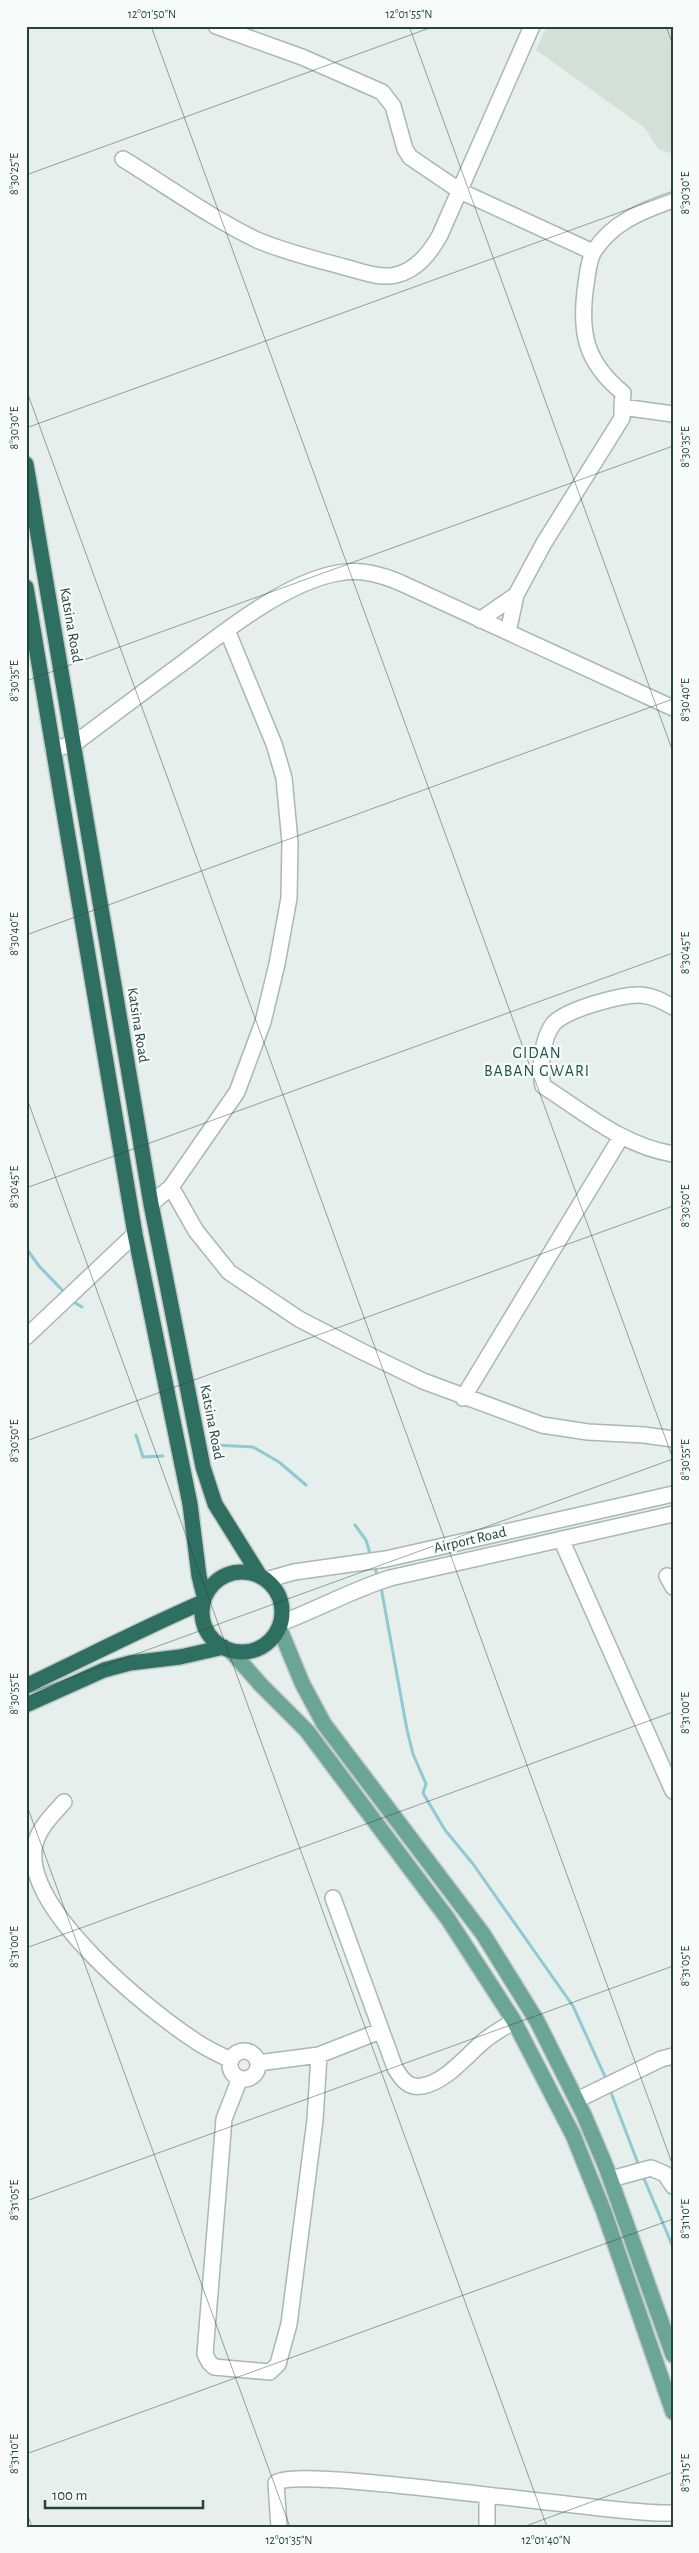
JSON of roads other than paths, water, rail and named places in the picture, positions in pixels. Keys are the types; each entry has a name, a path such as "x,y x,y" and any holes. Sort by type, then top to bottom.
{"highway":[{"name":"Katsina Road","path":"26,464 150,1204 208,1486 215,1504 263,1578"},
{"path":"26,587 135,1234 190,1504 198,1576 204,1599 204,1626 211,1638 228,1649"},
{"path":"26,1686 204,1599 215,1582 227,1575 240,1572 263,1578 278,1596 280,1625 270,1641 259,1648 245,1652 228,1649 113,1668 72,1683 26,1705"}],"main road":[{"path":"280,1625 302,1683 324,1724 487,1941 537,2021 577,2100 611,2179 668,2327 673,2356"},
{"path":"228,1649 307,1732 448,1919 514,2021 573,2135 604,2212 673,2412"}],"street":[{"path":"216,26 302,57 382,92 393,106 405,149 410,156 460,191 593,252"},
{"path":"124,159 257,240 304,256 379,276 394,276 406,272 420,262 432,249 460,191 532,26"},
{"path":"508,632 516,595 544,543 622,418 623,393 597,367 586,342 583,303 589,264 593,252 612,230 625,220 640,211 673,200"},
{"path":"622,407 673,414"},
{"path":"54,749 74,744 227,630 260,608 302,586 336,574 358,571 385,576 673,708"},
{"path":"480,620 516,595"},
{"path":"150,1204 171,1187 237,1092 263,1022 277,964 289,898 290,842 284,778 274,744 227,630"},
{"path":"673,1007 659,998 639,995 598,1003 576,1011 554,1024 543,1049 540,1074 543,1086 621,1137 646,1148 673,1154"},
{"path":"463,1398 621,1137"},
{"path":"171,1187 196,1231 229,1272 299,1319 422,1381 463,1398 542,1425 588,1432 644,1435 673,1439"},
{"path":"26,1337 135,1234"},
{"name":"Airport Road","path":"263,1578 294,1572 357,1565 673,1494"},
{"name":"Airport Road","path":"280,1625 362,1587 390,1578 673,1514"},
{"path":"561,1539 673,1791"},
{"path":"64,1802 44,1826 34,1851 34,1864 39,1881 52,1905 100,1965 154,2011 195,2041 230,2060"},
{"path":"333,1898 380,2031 401,2080 413,2086 422,2086 445,2075 487,2039 514,2021"},
{"path":"258,2063 319,2055 380,2031"},
{"path":"244,2051 252,2054 258,2063 257,2069 252,2076 240,2078 230,2069 230,2060 236,2054 244,2051"},
{"path":"240,2078 224,2119 205,2354 214,2367 270,2372 278,2364 288,2324 314,2130 319,2055"},
{"path":"577,2100 661,2059 673,2056"},
{"path":"611,2179 651,2168 665,2174 673,2186"},
{"path":"279,2527 275,2488 276,2483 284,2478 356,2481 672,2517"},
{"path":"487,2496 487,2527"}],"waterway":[{"path":"26,1248 39,1266 66,1294"},
{"path":"72,1301 82,1307"},
{"path":"136,1435 143,1457 163,1456"},
{"path":"215,1445 253,1447 279,1462 306,1485"},
{"path":"355,1525 366,1540 371,1557"},
{"path":"374,1565 378,1578"},
{"path":"381,1587 407,1730 413,1754 426,1784 423,1793 445,1830 473,1864 573,2006 607,2081"},
{"path":"610,2090 639,2166"},
{"path":"642,2174 673,2247"}],"district":[{"name":"GIDAN BABAN GWARI","path":"537,1062"}]}
